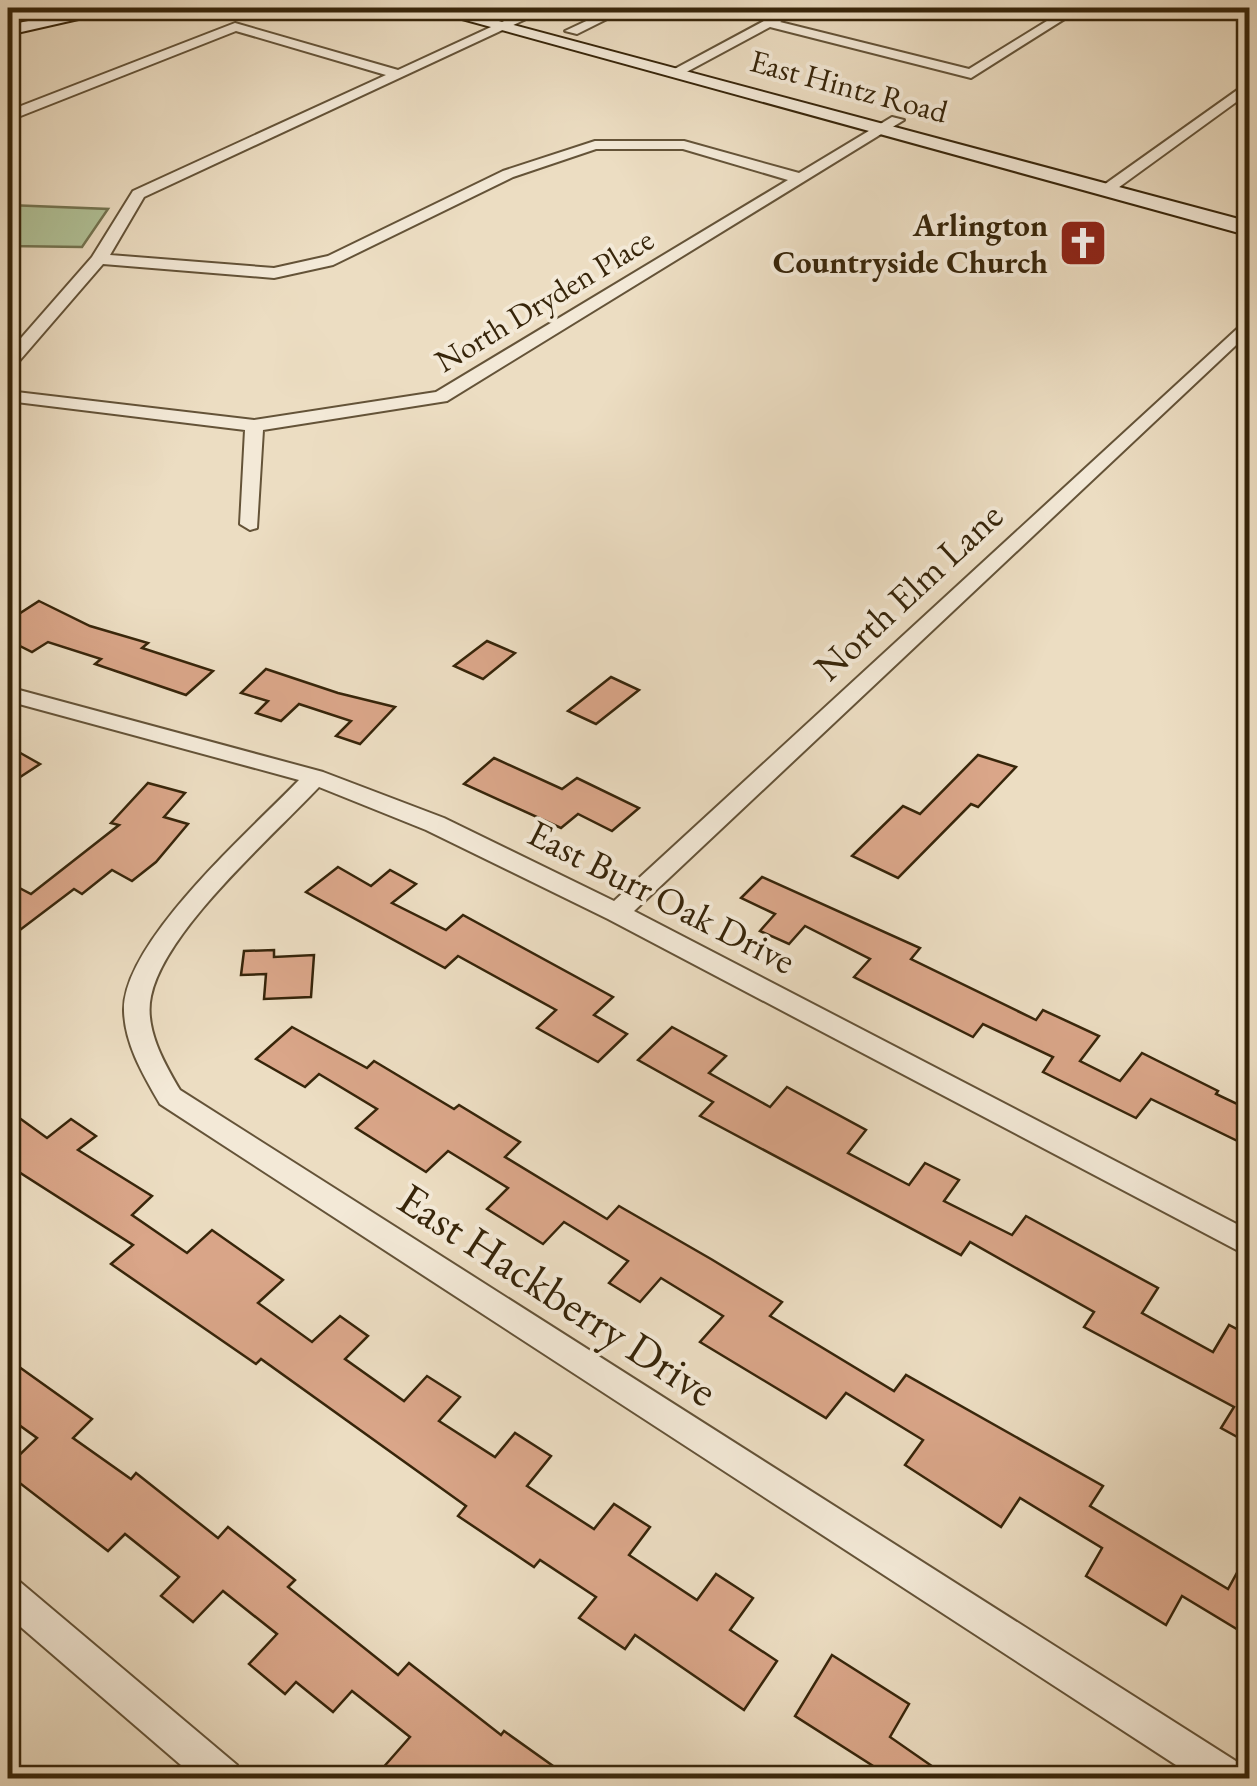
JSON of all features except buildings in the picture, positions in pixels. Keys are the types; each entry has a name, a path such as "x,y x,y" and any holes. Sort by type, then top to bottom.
{"main road":[{"path":"8,20 74,8"},
{"path":"8,30 118,8"},
{"name":"East Hintz Road","path":"431,8 572,32 682,68"},
{"name":"East Hintz Road","path":"478,8 512,23 1113,185 1250,229"},
{"name":"East Hintz Road","path":"1113,185 1250,214"}],"street":[{"path":"572,32 623,8"},
{"path":"682,68 797,8"},
{"path":"768,23 971,74 1076,8"},
{"path":"8,363 98,260 138,194 512,23"},
{"path":"8,116 235,28 397,74"},
{"path":"1113,185 1250,85"},
{"path":"1229,101 1250,106"},
{"name":"North Dryden Place","path":"8,396 254,426 441,397 889,125"},
{"path":"98,260 274,273 333,260 508,174 595,145 684,145 802,179"},
{"name":"North Elm Lane","path":"617,913 1250,322"},
{"path":"250,524 254,426"},
{"name":"East Burr Oak Drive","path":"8,694 315,777 434,824 617,913 1250,1245"},
{"name":"East Hackberry Drive","path":"315,777 151,957 137,999 147,1055 170,1098 1229,1778"},
{"path":"8,1594 224,1778"}],"green space":[{"path":"8,205 108,209 82,247 8,246"}],"place":[{"name":"Arlington Countryside Church","path":"1083,243"}]}
